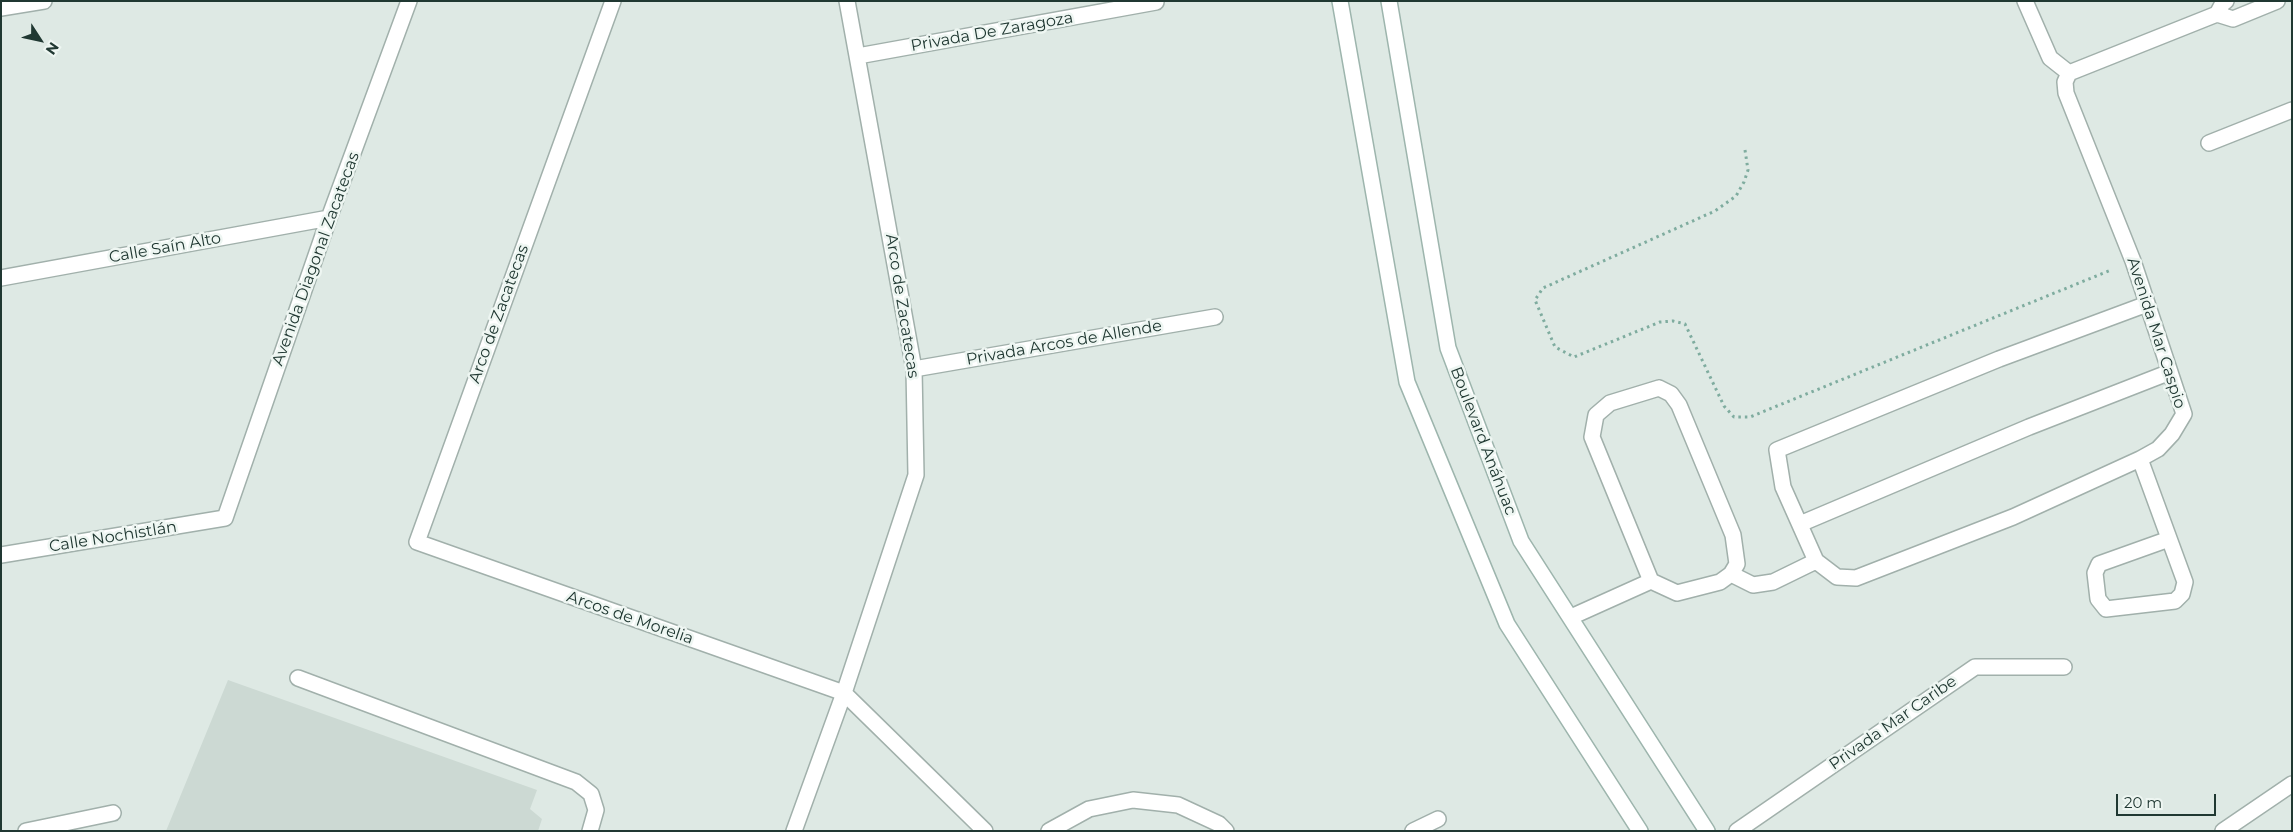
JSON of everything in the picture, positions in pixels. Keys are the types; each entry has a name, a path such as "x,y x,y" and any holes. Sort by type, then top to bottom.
{"street":[{"path":"1,8 44,1"},
{"name":"Avenida Diagonal Zacatecas","path":"225,518 329,218 410,1"},
{"name":"Arco de Zacatecas","path":"416,542 613,1"},
{"name":"Arco de Zacatecas","path":"794,831 844,693 916,475 914,369 847,1"},
{"path":"1340,1 1407,382 1507,624 1640,831"},
{"name":"Boulevard Anáhuac","path":"1388,1 1448,348 1521,541 1708,831"},
{"path":"2025,1 2050,58 2069,73 2222,7 2233,19 2277,1"},
{"name":"Privada De Zaragoza","path":"858,56 1156,2"},
{"name":"Avenida Mar Caspio","path":"2069,73 2065,82 2066,93 2133,261 2184,414 2172,434 2158,449 2013,517 1856,578 1837,577 1816,561 1783,487 1777,450 1999,359 2147,304"},
{"path":"2209,143 2292,110"},
{"name":"Calle Saín Alto","path":"1,278 329,218"},
{"name":"Privada Arcos de Allende","path":"914,369 1214,317"},
{"path":"1800,524 2029,427 2170,372"},
{"path":"1659,388 1671,394 1679,405 1734,535 1736,564 1731,574 1720,582 1676,593 1650,582 1592,437 1596,415 1610,403 1659,388"},
{"path":"2140,459 2185,582 2182,594 2175,601 2106,609 2098,599 2095,573 2099,564 2169,539"},
{"name":"Calle Nochistlán","path":"1,555 225,518"},
{"name":"Arcos de Morelia","path":"416,542 844,693"},
{"path":"1731,574 1754,585 1774,582 1816,561"},
{"path":"1571,618 1650,582"},
{"name":"Privada Mar Caribe","path":"1737,831 1975,667 2064,667"},
{"path":"298,678 576,782 591,794 596,810 590,831"},
{"path":"844,693 985,831"},
{"path":"2223,831 2292,784"},
{"path":"1049,831 1089,809 1133,800 1178,805 1219,824 1226,831"},
{"path":"26,831 113,813"},
{"path":"1413,831 1438,819"}],"path":[{"path":"1745,150 1748,170 1744,182 1736,196 1715,211 1543,288 1535,300 1556,347 1574,357 1660,322 1673,320 1685,324 1724,406 1734,417 1750,417 2133,261"}],"shaded area":[{"path":"228,680 537,790 530,809 542,819 538,831 166,831"}]}
